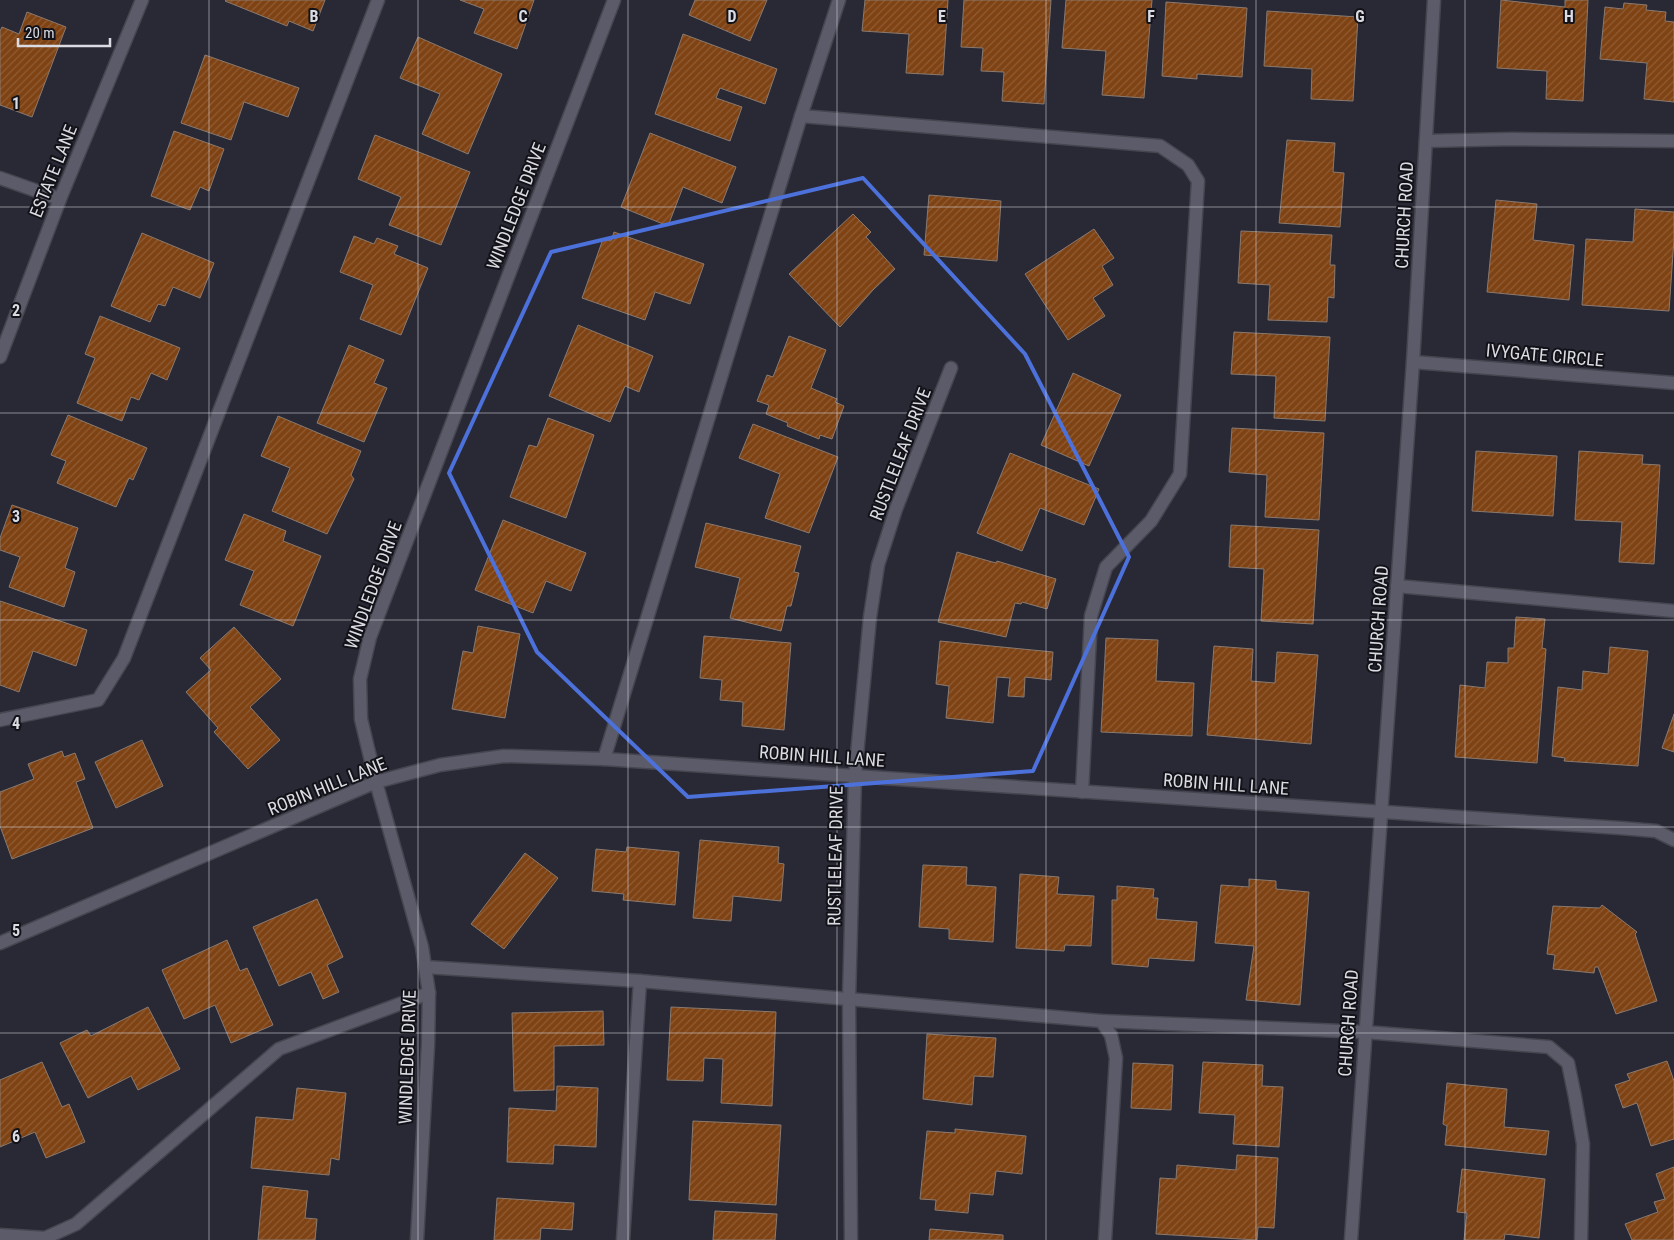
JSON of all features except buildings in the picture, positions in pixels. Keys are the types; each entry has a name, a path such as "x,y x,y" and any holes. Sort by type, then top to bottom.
{"street":[{"name":"ESTATE LANE","path":"0,357 60,199 142,0"},
{"path":"0,720 98,700 124,658 378,0"},
{"name":"WINDLEDGE DRIVE","path":"416,1240 428,1045 429,993 422,947 376,782 361,719 360,679 370,637 614,0"},
{"path":"604,759 801,116 839,0"},
{"name":"CHURCH ROAD","path":"1351,1240 1413,362 1434,0"},
{"path":"801,116 1160,146 1188,165 1198,181 1180,474 1151,521 1106,567 1091,616 1082,792"},
{"path":"1426,141 1512,139 1674,141"},
{"path":"0,178 60,199"},
{"name":"IVYGATE CIRCLE","path":"1413,362 1674,383"},
{"name":"RUSTLELEAF DRIVE","path":"851,1240 849,999 855,776 870,617 878,566 896,509 951,368"},
{"path":"1398,586 1674,611"},
{"name":"ROBIN HILL LANE","path":"0,943 376,782 440,765 504,756 604,759 1656,831 1674,840"},
{"path":"425,967 640,981 1101,1021 1365,1032 1549,1047 1568,1063 1583,1144 1581,1240"},
{"path":"623,1240 640,981"},
{"path":"0,1235 44,1238 76,1224 279,1049 429,993"},
{"path":"1101,1021 1111,1035 1116,1058 1105,1240"}],"highlighted area":[{"path":"863,178 1025,354 1129,557 1033,771 688,797 537,652 449,473 551,252"}]}
